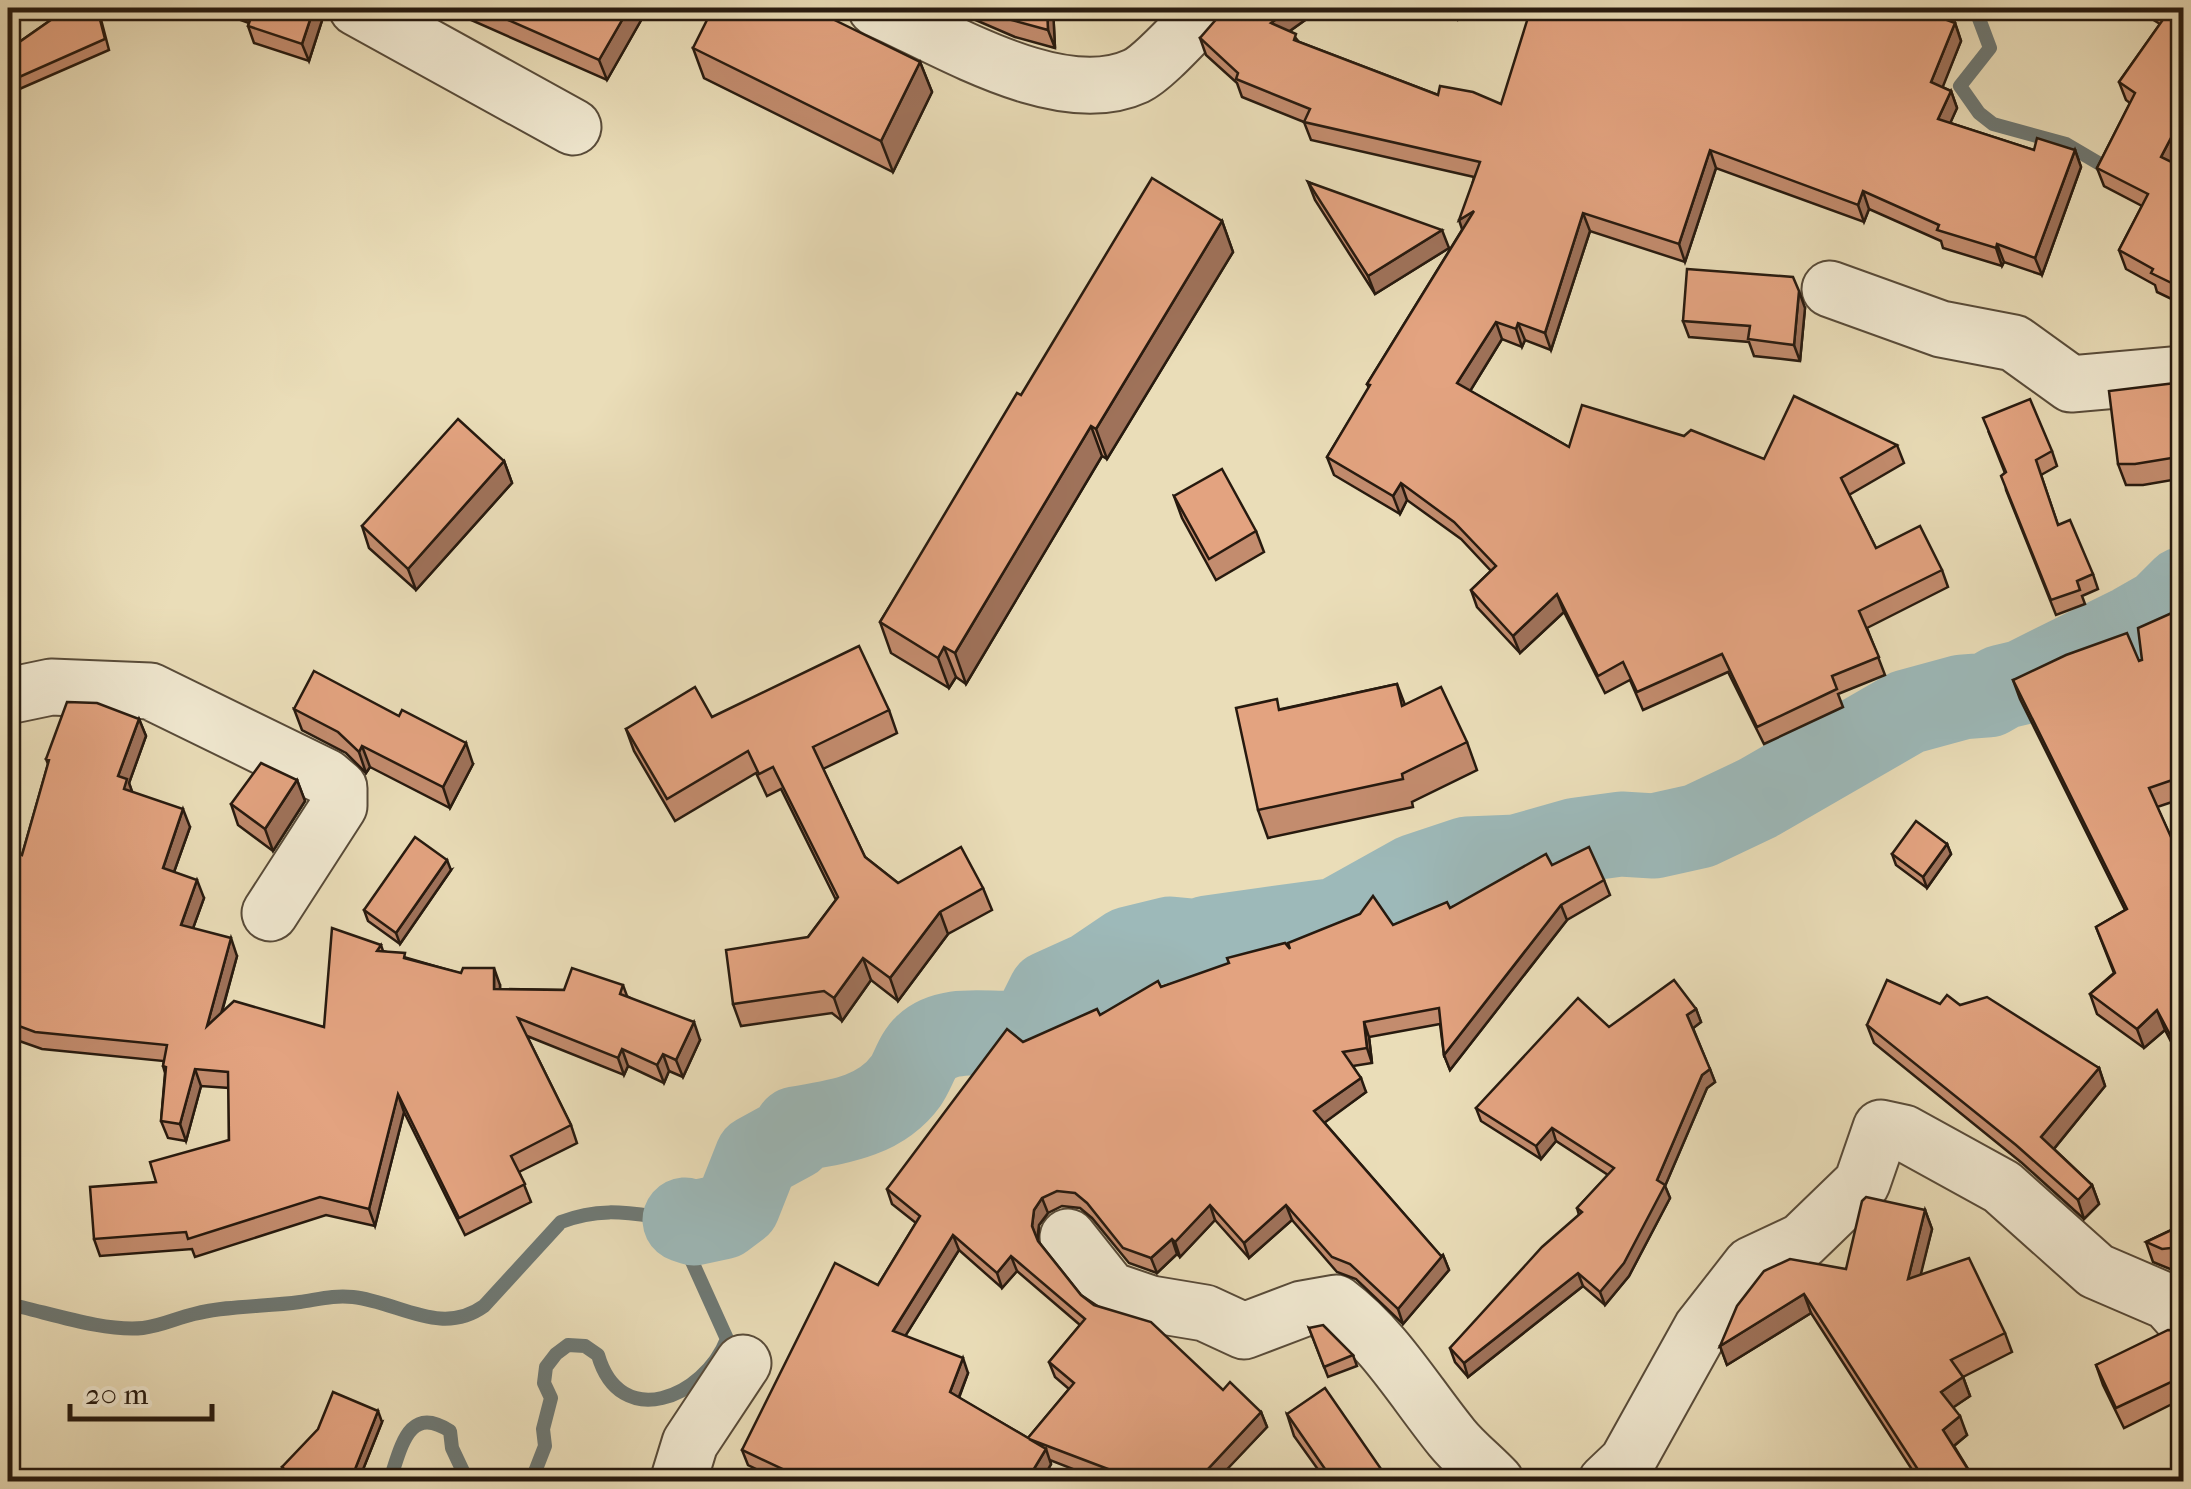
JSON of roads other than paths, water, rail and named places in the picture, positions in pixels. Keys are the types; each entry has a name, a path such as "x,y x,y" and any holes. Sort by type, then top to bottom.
{"street":[{"path":"357,8 573,127"},
{"path":"876,8 1032,78 1100,87 1140,75 1209,8"},
{"path":"1830,290 1941,329 2014,343 2071,384 2184,374"},
{"path":"8,696 52,686 150,690 326,776 339,788 340,806 270,913"},
{"path":"1606,1482 1627,1462 1701,1329 1750,1265 1802,1241 1862,1183 1881,1128 1904,1133 2002,1187 2096,1271 2168,1302 2184,1320"},
{"path":"1068,1237 1110,1290 1152,1304 1205,1314 1244,1331 1302,1310 1336,1303 1372,1334 1454,1441 1496,1482"},
{"path":"678,1482 690,1443 743,1363"}],"waterway":[{"path":"1975,8 1990,48 1960,86 1979,113 1993,124 2066,144 2112,176"},
{"path":"685,1220 694,1223 722,1217 738,1205 757,1157 792,1138 796,1129 857,1116 884,1103 906,1081 923,1050 937,1039 963,1033 1031,1031 1050,993 1092,974 1129,949 1170,939 1202,942 1207,938 1337,920 1416,876 1467,859 1517,857 1577,840 1621,834 1654,836 1699,826 1758,798 1907,712 1962,697 1988,695 2023,682 2162,611 2184,589"},
{"path":"8,1304 127,1328 150,1327 220,1309 340,1297 452,1318 484,1306 561,1222 608,1212 685,1220 690,1257 727,1339 716,1360 682,1390 662,1398 642,1399 624,1393 609,1379 598,1355 585,1346 568,1345 546,1367 544,1383 551,1398 543,1429 545,1446 531,1482"},
{"path":"389,1482 402,1444 415,1426 424,1423 450,1431 452,1448 468,1482"}]}
